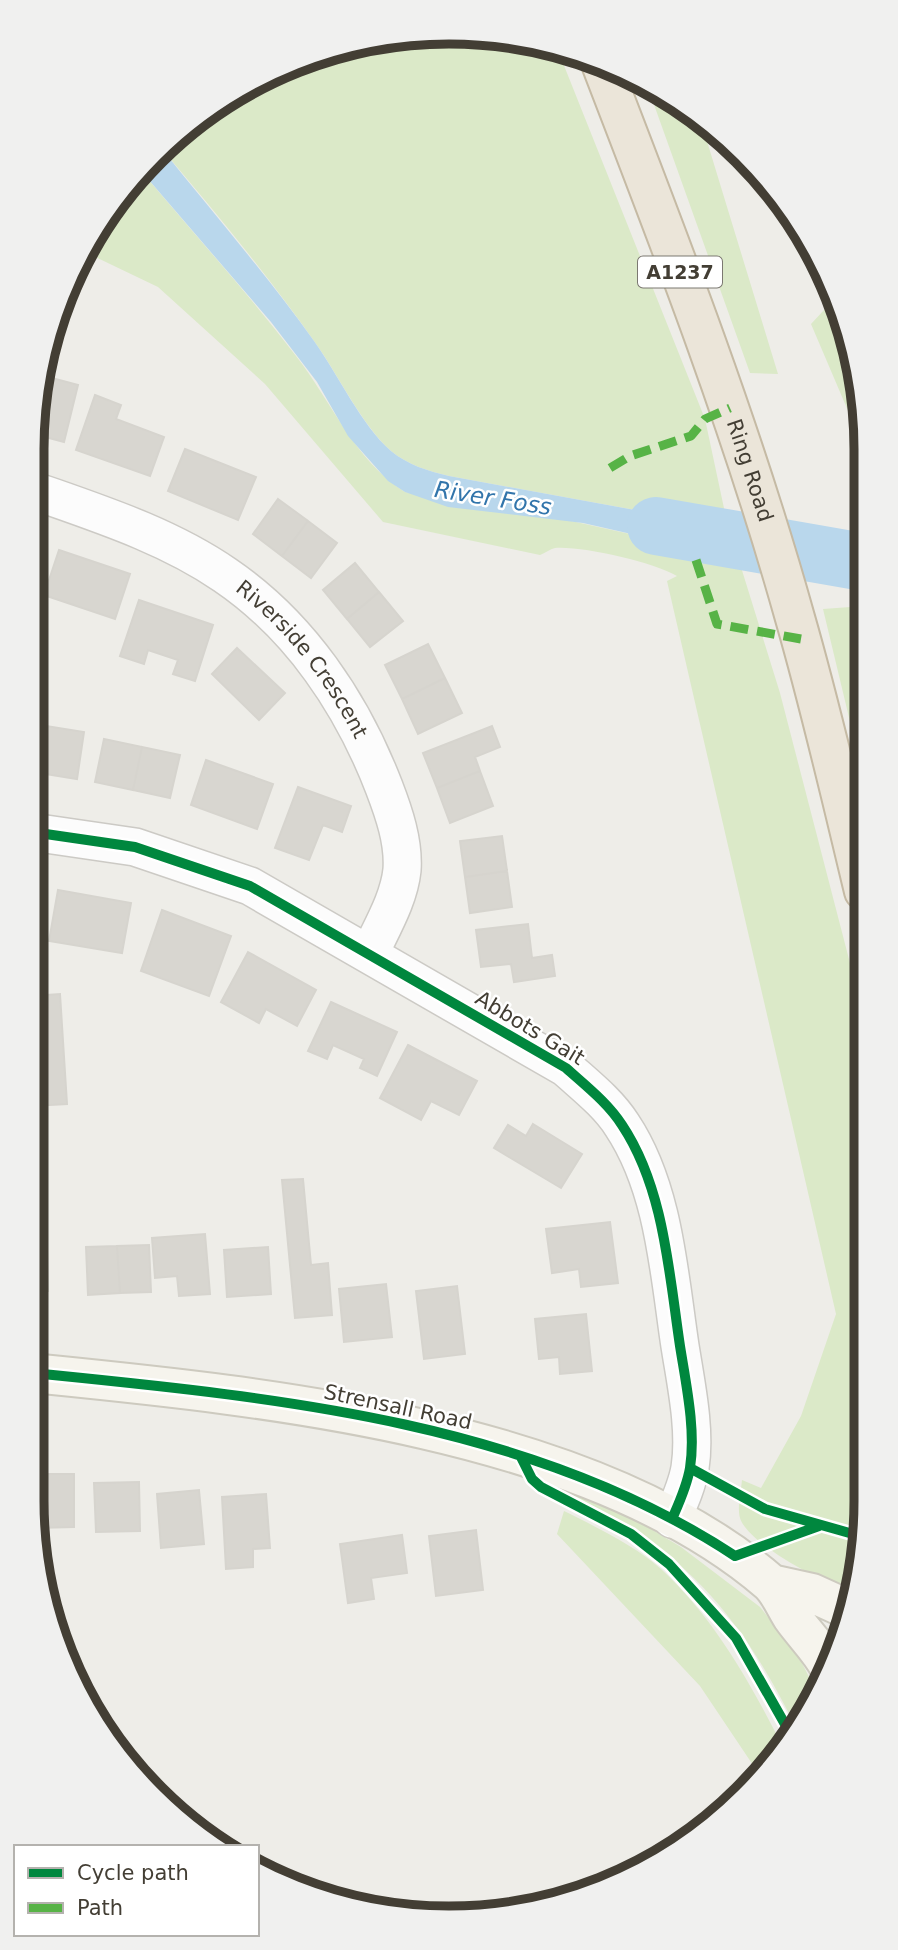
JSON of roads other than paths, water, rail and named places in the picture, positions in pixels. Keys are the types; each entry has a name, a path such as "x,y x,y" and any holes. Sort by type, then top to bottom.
{"highway":[{"name":"Ring Road","path":"606,76 661,218 754,484 795,617 854,851"}],"street":[{"name":"Riverside Crescent","path":"44,495 142,532 194,556 226,575 290,632 332,683 379,773 394,814 402,849 399,884 370,953"},
{"name":"Abbots Gait","path":"44,834 135,847 250,887 370,953 566,1068 600,1098 622,1124 640,1156 662,1237 686,1387 690,1468 673,1519"},
{"name":"Strensall Road","path":"44,1374 201,1390 365,1417 488,1447 572,1473 673,1519 735,1556 771,1584 822,1657"},
{"name":"Strensall Road","path":"771,1584 812,1593 840,1606"}],"water":[{"path":"168,157 296,316 370,427 398,456 419,467 449,476 728,527 736,551 684,546 583,523 448,507 405,492 388,481 348,436 317,382 271,322 147,178"}],"waterway":[{"name":"River Foss","path":"656,526 854,560"}]}
